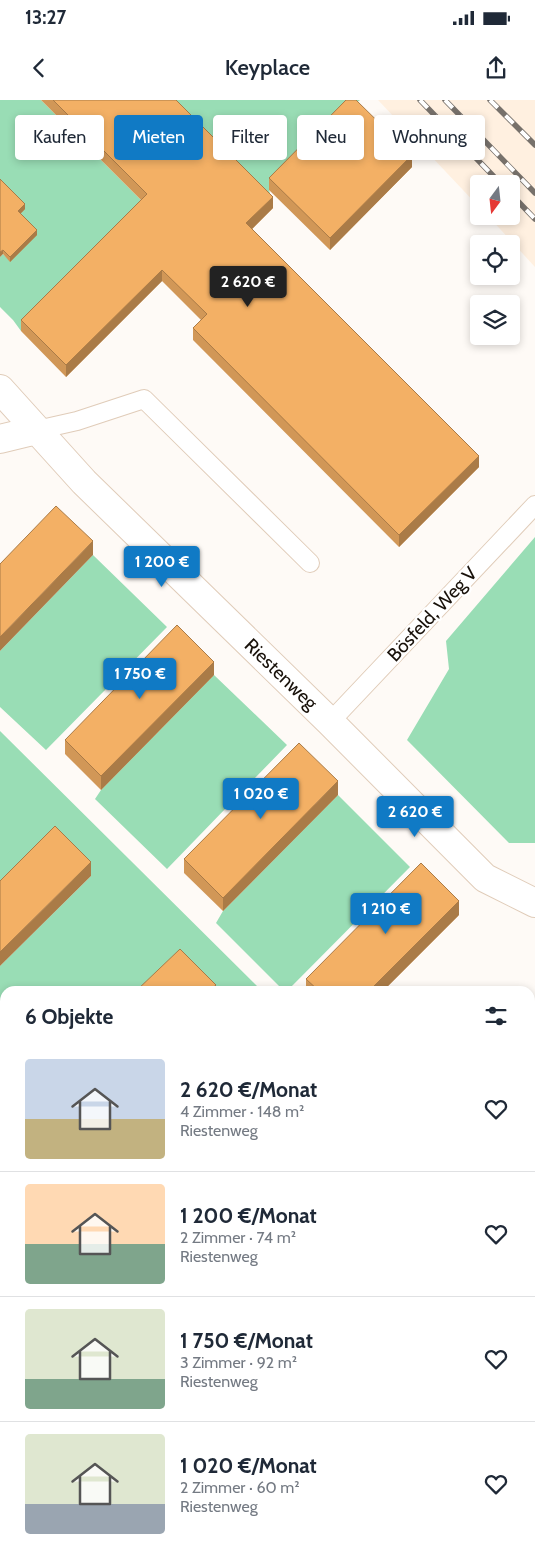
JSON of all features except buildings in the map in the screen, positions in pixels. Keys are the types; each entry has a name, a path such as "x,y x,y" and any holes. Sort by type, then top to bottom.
{"street":[{"name":"Riestenweg","path":"0,389 84,482 330,722 485,878 535,903"},
{"path":"0,439 38,430"}],"lane":[{"path":"38,430 78,421 144,399 310,563"},
{"name":"Bösfeld, Weg V","path":"330,722 535,505"}],"shaded area":[{"path":"378,100 535,100 535,267 520,251 520,235 506,235 496,225 520,225 520,175 470,175 470,197 435,160 485,160 485,115 392,115"}],"green space":[{"path":"0,100 41,100 56,115 15,115 15,160 101,160 147,206 21,331 0,307 0,257 3,254 10,261 18,216 0,184"},
{"path":"164,100 360,100 343,115 297,115 298,160 269,189 273,208 225,160 287,160 287,115 213,115 213,149 203,139 203,115 179,115"},
{"path":"535,537 535,843 509,843 407,740 449,669 446,641"},
{"path":"93,555 167,627 46,750 0,707 0,651"},
{"path":"214,675 287,745 167,869 95,799 101,790"},
{"path":"0,731 257,986 0,986 0,966 91,876 0,894"},
{"path":"338,795 410,867 292,986 279,986 216,923 223,911"}],"railway":[{"path":"420,100 492,175"},
{"path":"445,100 535,193"},
{"path":"490,100 535,145"},
{"path":"520,203 535,219"}]}
